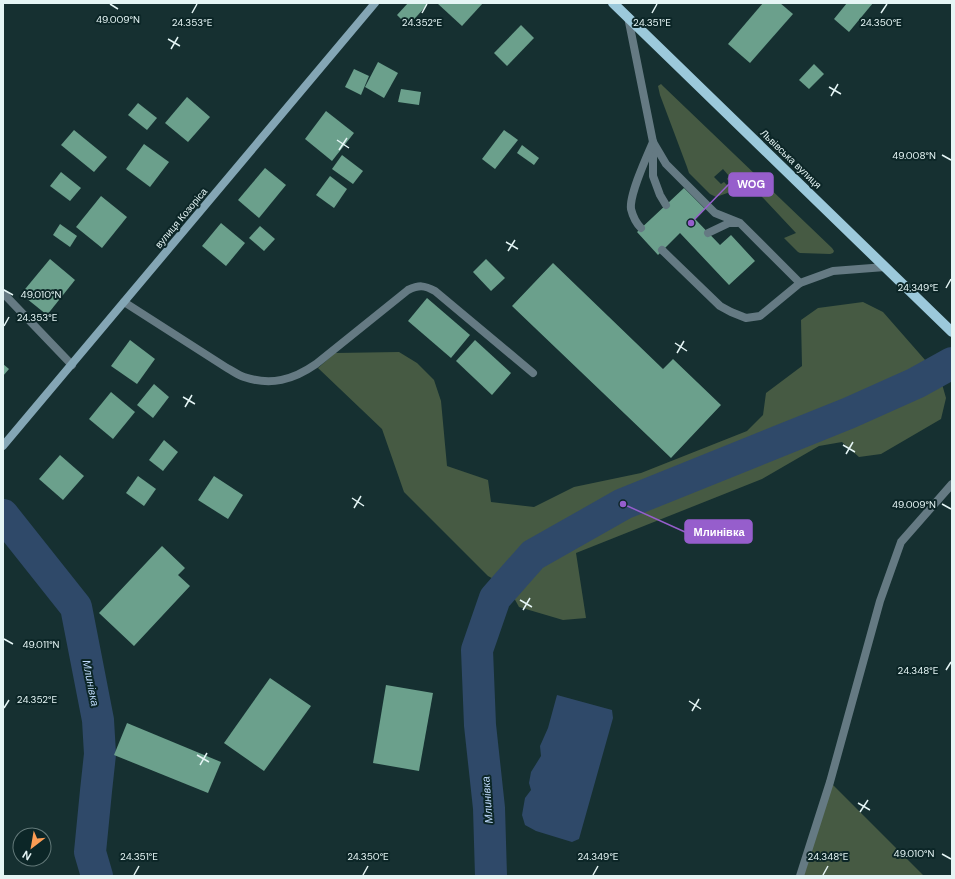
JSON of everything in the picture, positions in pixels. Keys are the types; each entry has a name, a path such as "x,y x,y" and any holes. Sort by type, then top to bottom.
{"main road":[{"name":"вулиця Козоріса","path":"3,446 375,3"},
{"name":"Львівська вулиця","path":"613,3 952,332"}],"lane":[{"path":"628,17 653,142 653,176 660,195 666,205"},
{"path":"653,142 666,164 715,213 740,222 800,283"},
{"path":"641,228 636,223 631,209 633,194 653,142"},
{"path":"708,233 729,223 740,222"},
{"path":"662,250 720,306 746,318 760,316 800,283 833,271 885,267"},
{"path":"124,302 227,368 244,377 263,381 280,381 304,372 316,364 408,290 417,286 427,286 435,291 533,373"},
{"path":"3,293 72,365"},
{"path":"800,876 830,782 880,602 901,542 952,484"}],"green space":[{"path":"661,84 832,248 834,251 833,253 798,252 784,238 796,233 749,183 737,189 727,179 729,176 723,169 714,177 721,184 724,182 733,191 716,197 710,194 689,173 660,95 658,86"},
{"path":"863,302 883,312 940,377 946,398 941,419 881,454 859,457 842,442 819,446 762,479 576,553 586,618 563,620 519,607 508,587 488,576 404,492 382,429 318,368 335,353 399,352 417,363 434,380 441,401 447,466 488,480 491,502 534,507 574,487 641,473 747,431 763,415 766,393 802,366 801,320 818,308"},
{"path":"830,782 924,876 800,876"}],"water":[{"path":"557,695 612,710 613,718 579,839 572,842 536,831 525,825 522,815 525,798 531,790 529,783 531,772 541,756 540,746 548,728"}],"building":[{"path":"408,3 425,3 427,5 408,26 397,15"},
{"path":"437,3 483,3 462,26"},
{"path":"763,3 780,3 793,14 750,63 728,44"},
{"path":"847,3 873,3 849,32 834,19"},
{"path":"521,25 534,38 507,66 494,53"},
{"path":"378,62 398,73 384,98 365,87"},
{"path":"814,64 824,74 809,89 799,80"},
{"path":"354,69 369,76 361,95 345,87"},
{"path":"401,89 421,92 419,105 398,102"},
{"path":"187,97 210,117 188,142 165,123"},
{"path":"138,103 157,118 147,130 128,115"},
{"path":"326,111 354,133 332,161 305,139"},
{"path":"74,130 107,157 94,172 61,145"},
{"path":"504,130 518,140 495,169 482,159"},
{"path":"144,144 169,162 150,187 126,169"},
{"path":"522,145 539,158 534,165 517,153"},
{"path":"342,155 363,171 353,184 332,169"},
{"path":"265,168 286,185 259,218 238,200"},
{"path":"61,172 81,188 70,201 50,186"},
{"path":"330,176 347,189 334,208 316,195"},
{"path":"684,188 705,209 695,219 720,245 731,235 755,261 729,285 680,233 658,255 637,232"},
{"path":"101,196 127,217 102,248 76,227"},
{"path":"221,223 245,243 226,266 202,246"},
{"path":"60,224 77,236 70,247 53,235"},
{"path":"260,226 275,239 264,251 249,238"},
{"path":"50,259 75,280 47,315 21,294"},
{"path":"486,259 505,278 491,291 473,272"},
{"path":"553,263 663,369 673,359 721,405 671,458 512,306"},
{"path":"427,298 470,335 451,358 408,321"},
{"path":"130,340 155,359 137,384 111,366"},
{"path":"475,340 511,373 492,395 456,361"},
{"path":"3,364 9,369 3,376"},
{"path":"154,384 169,397 153,418 137,405"},
{"path":"111,392 135,412 113,439 89,419"},
{"path":"164,440 178,452 163,471 149,460"},
{"path":"60,455 84,476 63,500 39,479"},
{"path":"138,476 156,489 144,506 126,493"},
{"path":"214,476 243,495 228,519 198,500"},
{"path":"162,546 185,568 178,575 190,586 134,646 99,613"},
{"path":"270,678 311,706 264,771 224,743"},
{"path":"386,685 433,693 419,771 373,763"},
{"path":"127,723 221,762 208,793 114,755"}],"waterway":[{"name":"Млинівка","path":"491,876 489,808 480,725 477,650 495,598 533,555 623,504 849,413 916,383 952,363"},
{"name":"Млинівка","path":"3,515 76,607 98,720 100,754 90,852 97,876"}],"place":[{"name":"WOG","path":"691,223"},
{"name":"Млинівка","path":"623,504"}]}
